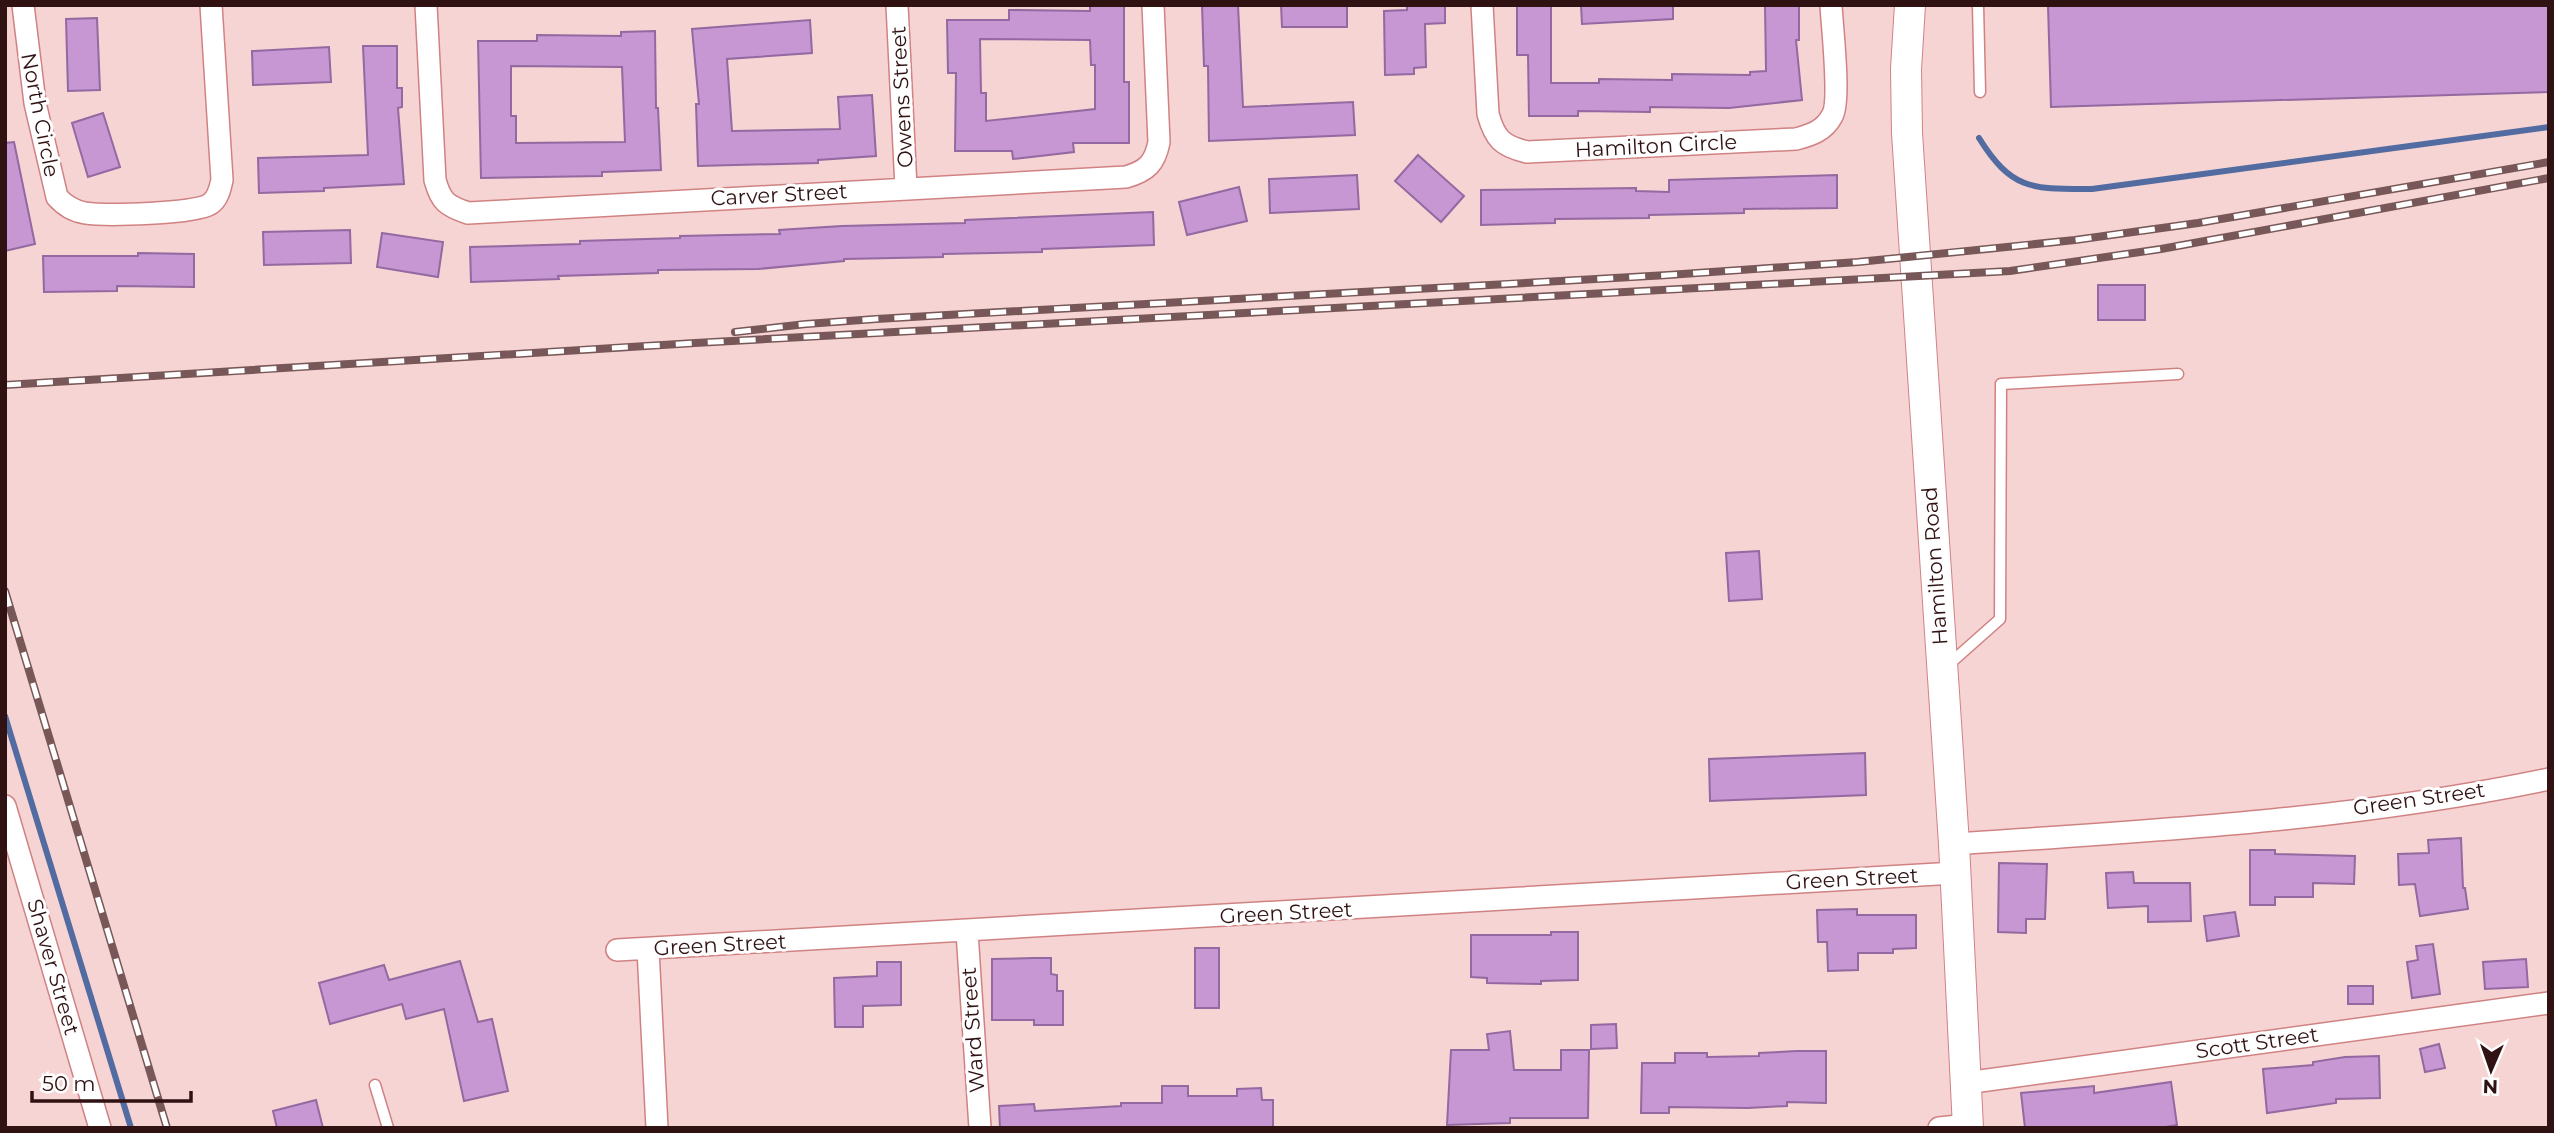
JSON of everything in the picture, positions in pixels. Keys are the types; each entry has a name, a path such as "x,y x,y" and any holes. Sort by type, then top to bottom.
{"street":[{"name":"North Circle","path":"23,5 35,103 57,197 67,208 83,213 101,214 191,210 213,203 220,193 222,180 211,5"},
{"name":"Carver Street","path":"426,5 435,180 440,197 452,207 468,213 1126,177 1149,168 1156,157 1159,142 1153,5"},
{"name":"Owens Street","path":"897,5 906,188"},
{"name":"Hamilton Circle","path":"1482,5 1491,127 1497,138 1510,148 1527,152 1796,139 1812,135 1825,126 1834,114 1836,98 1831,5"},
{"name":"Hamilton Road","path":"1910,5 1906,42 1906,105 1954,844 1966,1083 1958,1127"},
{"name":"Green Street","path":"1954,844 2231,824 2424,800 2549,779"},
{"name":"Shaver Street","path":"5,806 100,1128"},
{"name":"Green Street","path":"617,950 967,932 1955,873"},
{"name":"Ward Street","path":"967,932 979,1128"},
{"path":"648,949 657,1128"},
{"name":"Scott Street","path":"1966,1083 2549,1003"}],"lane":[{"path":"1978,5 1980,92"},
{"path":"1942,670 2000,619 2001,384 2178,374"},
{"path":"375,1085 388,1128"}],"building":[{"path":"1090,5 1124,5 1124,82 1129,82 1129,143 1073,143 1074,152 1013,159 1012,151 955,151 956,73 948,73 947,20 1009,20 1009,10 1090,11","holes":["980,39 1090,40 1091,65 1095,65 1095,109 986,121 986,93 981,93"]},
{"path":"1202,5 1238,5 1243,107 1353,102 1355,135 1209,141 1208,66 1204,66"},
{"path":"1281,5 1347,5 1347,27 1282,27"},
{"path":"1407,5 1445,5 1445,23 1425,24 1426,67 1414,68 1414,74 1385,75 1384,11 1407,10"},
{"path":"1517,5 1551,5 1551,83 1599,83 1599,79 1672,80 1672,74 1750,75 1750,72 1766,71 1765,5 1799,5 1799,40 1796,40 1802,100 1729,108 1650,107 1650,112 1578,111 1578,116 1529,116 1528,55 1517,55"},
{"path":"1581,5 1673,5 1673,19 1582,24"},
{"path":"2048,5 2549,5 2549,92 2051,107"},
{"path":"97,18 100,90 68,91 66,19"},
{"path":"810,20 812,53 727,59 732,131 840,129 838,97 872,95 876,156 818,160 818,163 698,166 696,104 699,104 692,29"},
{"path":"655,31 656,108 661,170 602,172 602,176 481,178 478,41 537,41 537,35 621,36 621,32","holes":["511,66 622,67 625,142 516,143 516,116 511,116"]},
{"path":"363,46 397,46 397,88 402,88 402,107 398,108 404,184 259,193 258,158 368,155"},
{"path":"329,47 331,82 253,85 252,51"},
{"path":"103,113 120,167 88,177 72,123"},
{"path":"14,142 35,244 5,251 5,143"},
{"path":"1418,155 1464,196 1441,222 1395,181"},
{"path":"1357,175 1359,209 1270,213 1269,179"},
{"path":"1837,175 1837,208 1744,209 1744,213 1555,219 1555,223 1481,225 1481,190 1636,188 1636,191 1669,192 1669,180"},
{"path":"1239,187 1247,221 1187,235 1179,202"},
{"path":"1153,212 1154,245 1042,249 1042,252 943,254 943,257 844,259 758,269 658,270 658,273 471,282 470,247 580,244 580,241 680,236 780,234 779,230 842,226 965,223 965,220"},
{"path":"350,230 351,263 264,265 263,232"},
{"path":"382,233 443,242 438,277 377,267"},
{"path":"138,253 194,254 194,287 117,286 117,291 44,292 43,256 138,256"},
{"path":"2098,285 2145,285 2145,320 2098,320"},
{"path":"1759,551 1762,599 1729,601 1726,553"},
{"path":"1865,753 1866,795 1710,801 1709,759"},
{"path":"2461,838 2463,888 2468,909 2420,916 2415,884 2399,885 2398,854 2429,853 2428,840"},
{"path":"2250,850 2275,850 2275,854 2355,856 2354,884 2313,883 2313,897 2275,897 2275,905 2250,905"},
{"path":"1999,863 2047,864 2045,919 2026,919 2026,933 1998,932"},
{"path":"2133,872 2134,883 2190,883 2191,921 2148,922 2148,906 2108,908 2106,873"},
{"path":"1857,909 1857,915 1916,915 1916,948 1893,949 1893,953 1858,953 1858,970 1828,971 1827,942 1818,942 1817,910"},
{"path":"2235,912 2239,936 2207,941 2204,916"},
{"path":"1551,932 1578,932 1578,980 1541,981 1541,984 1487,983 1487,978 1471,977 1471,935 1551,935"},
{"path":"2433,944 2440,994 2412,998 2407,962 2418,960 2416,946"},
{"path":"1195,948 1219,948 1219,1008 1195,1008"},
{"path":"1051,958 1051,974 1057,975 1057,991 1063,991 1063,1025 1034,1025 1034,1020 992,1020 992,959"},
{"path":"2526,959 2528,987 2485,989 2483,962"},
{"path":"460,961 478,1022 492,1019 508,1091 464,1101 444,1009 406,1019 402,1004 330,1024 319,983 384,965 389,980"},
{"path":"877,962 901,962 901,1005 863,1006 863,1027 835,1027 834,978 877,976"},
{"path":"2348,986 2373,986 2373,1004 2348,1004"},
{"path":"1616,1024 1617,1048 1591,1049 1591,1025"},
{"path":"1510,1031 1514,1070 1561,1070 1561,1050 1589,1050 1588,1118 1510,1118 1510,1123 1447,1125 1451,1050 1489,1050 1487,1034"},
{"path":"2439,1044 2445,1068 2425,1072 2420,1049"},
{"path":"1826,1051 1826,1103 1787,1102 1787,1106 1748,1108 1669,1107 1669,1113 1641,1113 1642,1063 1675,1063 1675,1053 1707,1053 1707,1057 1759,1056 1759,1053"},
{"path":"2379,1056 2380,1098 2336,1099 2336,1103 2267,1113 2263,1069 2313,1065 2313,1062 2345,1057"},
{"path":"2171,1082 2177,1125 2160,1128 2025,1128 2021,1093 2094,1086 2094,1093"},
{"path":"1162,1086 1188,1086 1188,1096 1237,1096 1237,1089 1261,1088 1262,1100 1273,1100 1273,1128 1000,1128 999,1106 1034,1104 1035,1111 1121,1106 1121,1103 1162,1103"},
{"path":"316,1100 323,1128 277,1128 273,1111"}],"waterway":[{"path":"1979,138 2002,168 2026,183 2039,187 2092,189 2549,127"},
{"path":"5,716 131,1128"}],"railway":[{"path":"735,332 876,319 1858,262 2075,240 2198,223 2549,162"},
{"path":"5,385 695,343 2010,271 2161,249 2549,178"},
{"path":"5,591 167,1128"}]}
